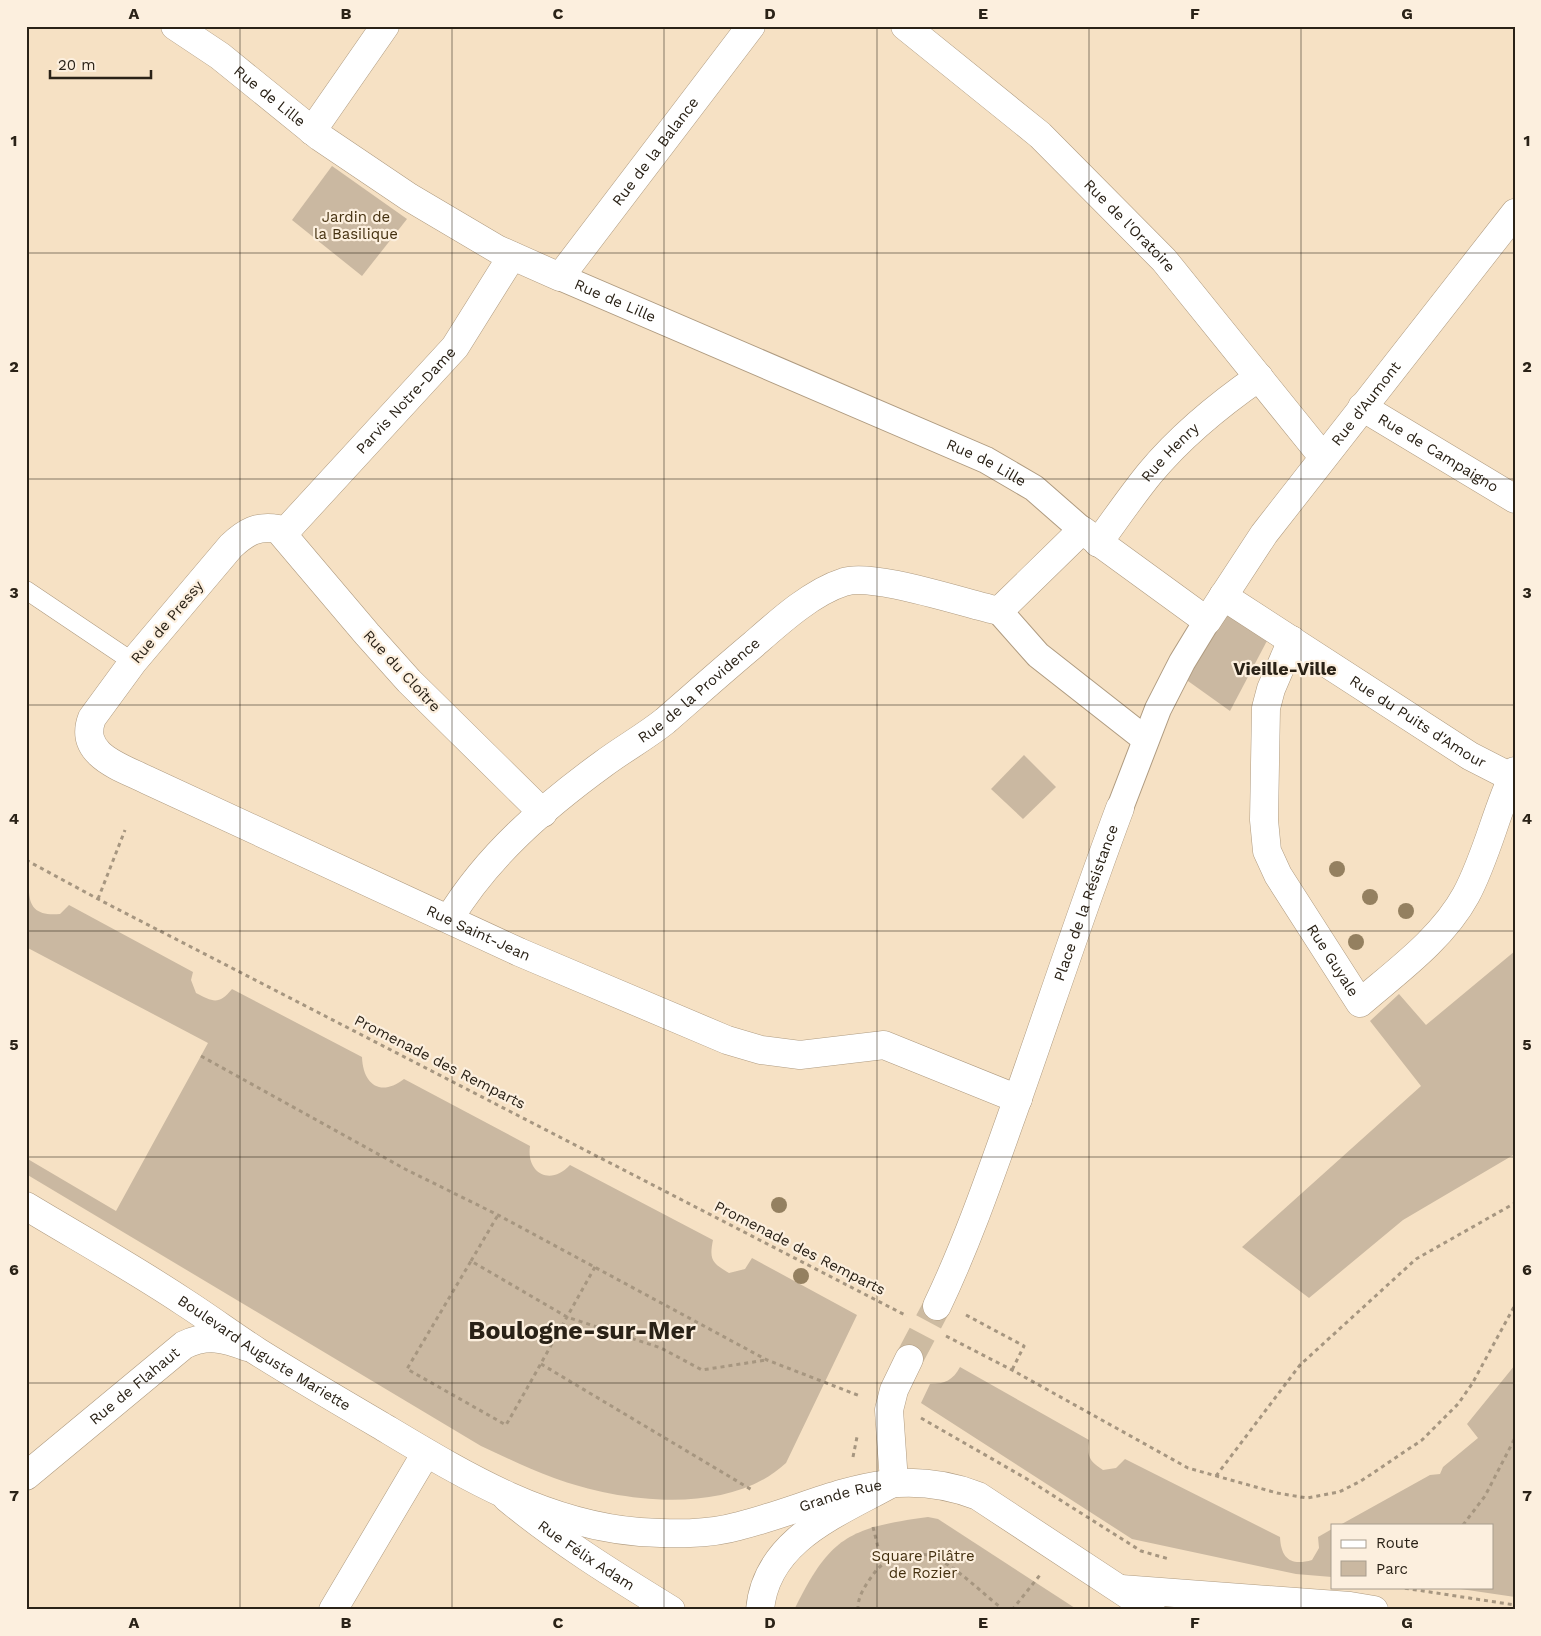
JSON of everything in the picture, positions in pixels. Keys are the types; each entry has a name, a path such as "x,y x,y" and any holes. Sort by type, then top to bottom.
{"street":[{"path":"312,131 385,26"},
{"name":"Rue de la Balance","path":"560,277 751,26"},
{"name":"Rue de Lille","path":"179,27 224,59 312,131 409,198 512,256 986,460 1034,488 1090,536"},
{"name":"Rue de l'Oratoire","path":"909,27 1024,120 1164,260 1254,380 1323,457"},
{"name":"Rue d'Aumont","path":"1207,621 1264,534 1323,457 1370,413 1515,213"},
{"name":"Parvis Notre-Dame","path":"276,530 455,347 474,321 512,256"},
{"name":"Rue Henry","path":"999,611 1090,536 1192,431 1254,380"},
{"name":"Rue de Campaigno","path":"1370,413 1515,499"},
{"name":"Rue de Pressy","path":"90,738 92,718 133,662 235,542 260,527 276,530"},
{"name":"Rue du Cloître","path":"276,530 409,681 543,813"},
{"path":"1090,536 1207,621"},
{"name":"Rue de la Providence","path":"449,919 483,870 501,850 543,813 594,771 659,725 780,621 804,604 845,581 856,580 884,583 999,611"},
{"name":"Rue du Puits d'Amour","path":"1223,596 1470,756 1514,776"},
{"path":"999,611 1038,655 1145,739"},
{"name":"Place de la Résistance","path":"945,1317 988,1184 1145,739 1182,662 1207,621"},
{"name":"Rue Guyale","path":"1292,640 1268,697 1264,820 1267,851 1278,875 1360,1003 1426,944 1454,913 1473,880 1514,776"},
{"name":"Rue Saint-Jean","path":"90,738 95,750 110,762 528,956 746,1046 782,1054 800,1055 874,1045 893,1046 1018,1099"},
{"name":"Boulevard Auguste Mariette","path":"26,1206 181,1300 257,1351 426,1453 504,1496"},
{"name":"Rue de Flahaut","path":"26,1476 184,1345 201,1338 220,1337 257,1351"},
{"path":"760,1610 761,1596 770,1570 794,1541 894,1482 888,1420 894,1390 908,1359"},
{"path":"333,1610 426,1453"},
{"name":"Grande Rue","path":"504,1496 542,1511 600,1526 638,1532 694,1533 739,1526 849,1491 894,1482 936,1483 958,1488 978,1496 1151,1610"},
{"name":"Rue Félix Adam","path":"504,1496 535,1521 604,1569 671,1610"},
{"path":"1121,1589 1334,1605 1374,1610"}],"lane":[{"path":"26,590 133,662"}],"path":[{"path":"98,899 125,830"},
{"name":"Promenade des Remparts","path":"26,860 98,899 911,1318"},
{"path":"201,1056 405,1169 498,1215 768,1360 864,1397 894,1390"},
{"path":"1216,1476 1300,1364 1416,1259 1515,1203"},
{"path":"498,1215 407,1369 506,1425 595,1267"},
{"path":"471,1261 567,1317 661,1348 702,1370 768,1360"},
{"path":"945,1317 1012,1370 1188,1468 1277,1493 1307,1498 1339,1492 1361,1481 1422,1440 1458,1404 1472,1384 1515,1305"},
{"path":"945,1317 1024,1346 1012,1370"},
{"path":"541,1364 755,1491"},
{"path":"917,1413 920,1418 1027,1479 1141,1552 1176,1561"},
{"path":"846,1461 854,1456 858,1431"},
{"path":"1464,1524 1485,1496 1515,1438"},
{"path":"1012,1610 1061,1549"},
{"path":"858,1610 865,1585 882,1563 904,1555 920,1554 940,1559 1004,1610"},
{"path":"1403,1588 1515,1605"}],"green space":[{"name":"Jardin de la Basilique","path":"332,166 407,219 362,276 292,220"},
{"path":"1226,613 1269,637 1230,711 1181,676"},
{"path":"1024,755 1056,787 1023,819 991,789"},
{"path":"26,884 29,886 30,900 40,912 60,914 69,905 193,972 191,980 196,993 211,1000 219,1000 232,989 362,1057 366,1075 375,1085 388,1087 404,1079 530,1146 532,1164 541,1174 555,1175 570,1165 713,1240 711,1252 713,1260 729,1273 745,1269 752,1258 857,1315 786,1463 762,1480 735,1491 705,1498 674,1500 611,1494 581,1487 545,1474 481,1446 26,1174 26,1158 116,1211 208,1043 26,947"},
{"path":"1515,951 1515,1154 1403,1220 1309,1298 1242,1247 1421,1086 1370,1021 1399,994 1426,1025"},
{"path":"1515,1365 1515,1597 1454,1588 1494,1588 1494,1524 1342,1524 1430,1475 1440,1474 1443,1467 1478,1438 1467,1424"},
{"path":"960,1367 1089,1440 1088,1450 1090,1458 1103,1470 1116,1468 1125,1459 1280,1537 1282,1551 1288,1559 1298,1562 1312,1560 1319,1548 1318,1537 1331,1530 1331,1577 1296,1574 1132,1539 921,1403 930,1384 948,1380"},
{"name":"Square Pilâtre de Rozier","path":"928,1517 938,1519 1078,1610 794,1610 819,1566 831,1551 844,1540 878,1526"}],"tunnel":[{"path":"909,1359 937,1306"}],"district":[{"name":"Vieille-Ville","path":"1285,669"},
{"name":"Boulogne-sur-Mer","path":"582,1330"}]}
